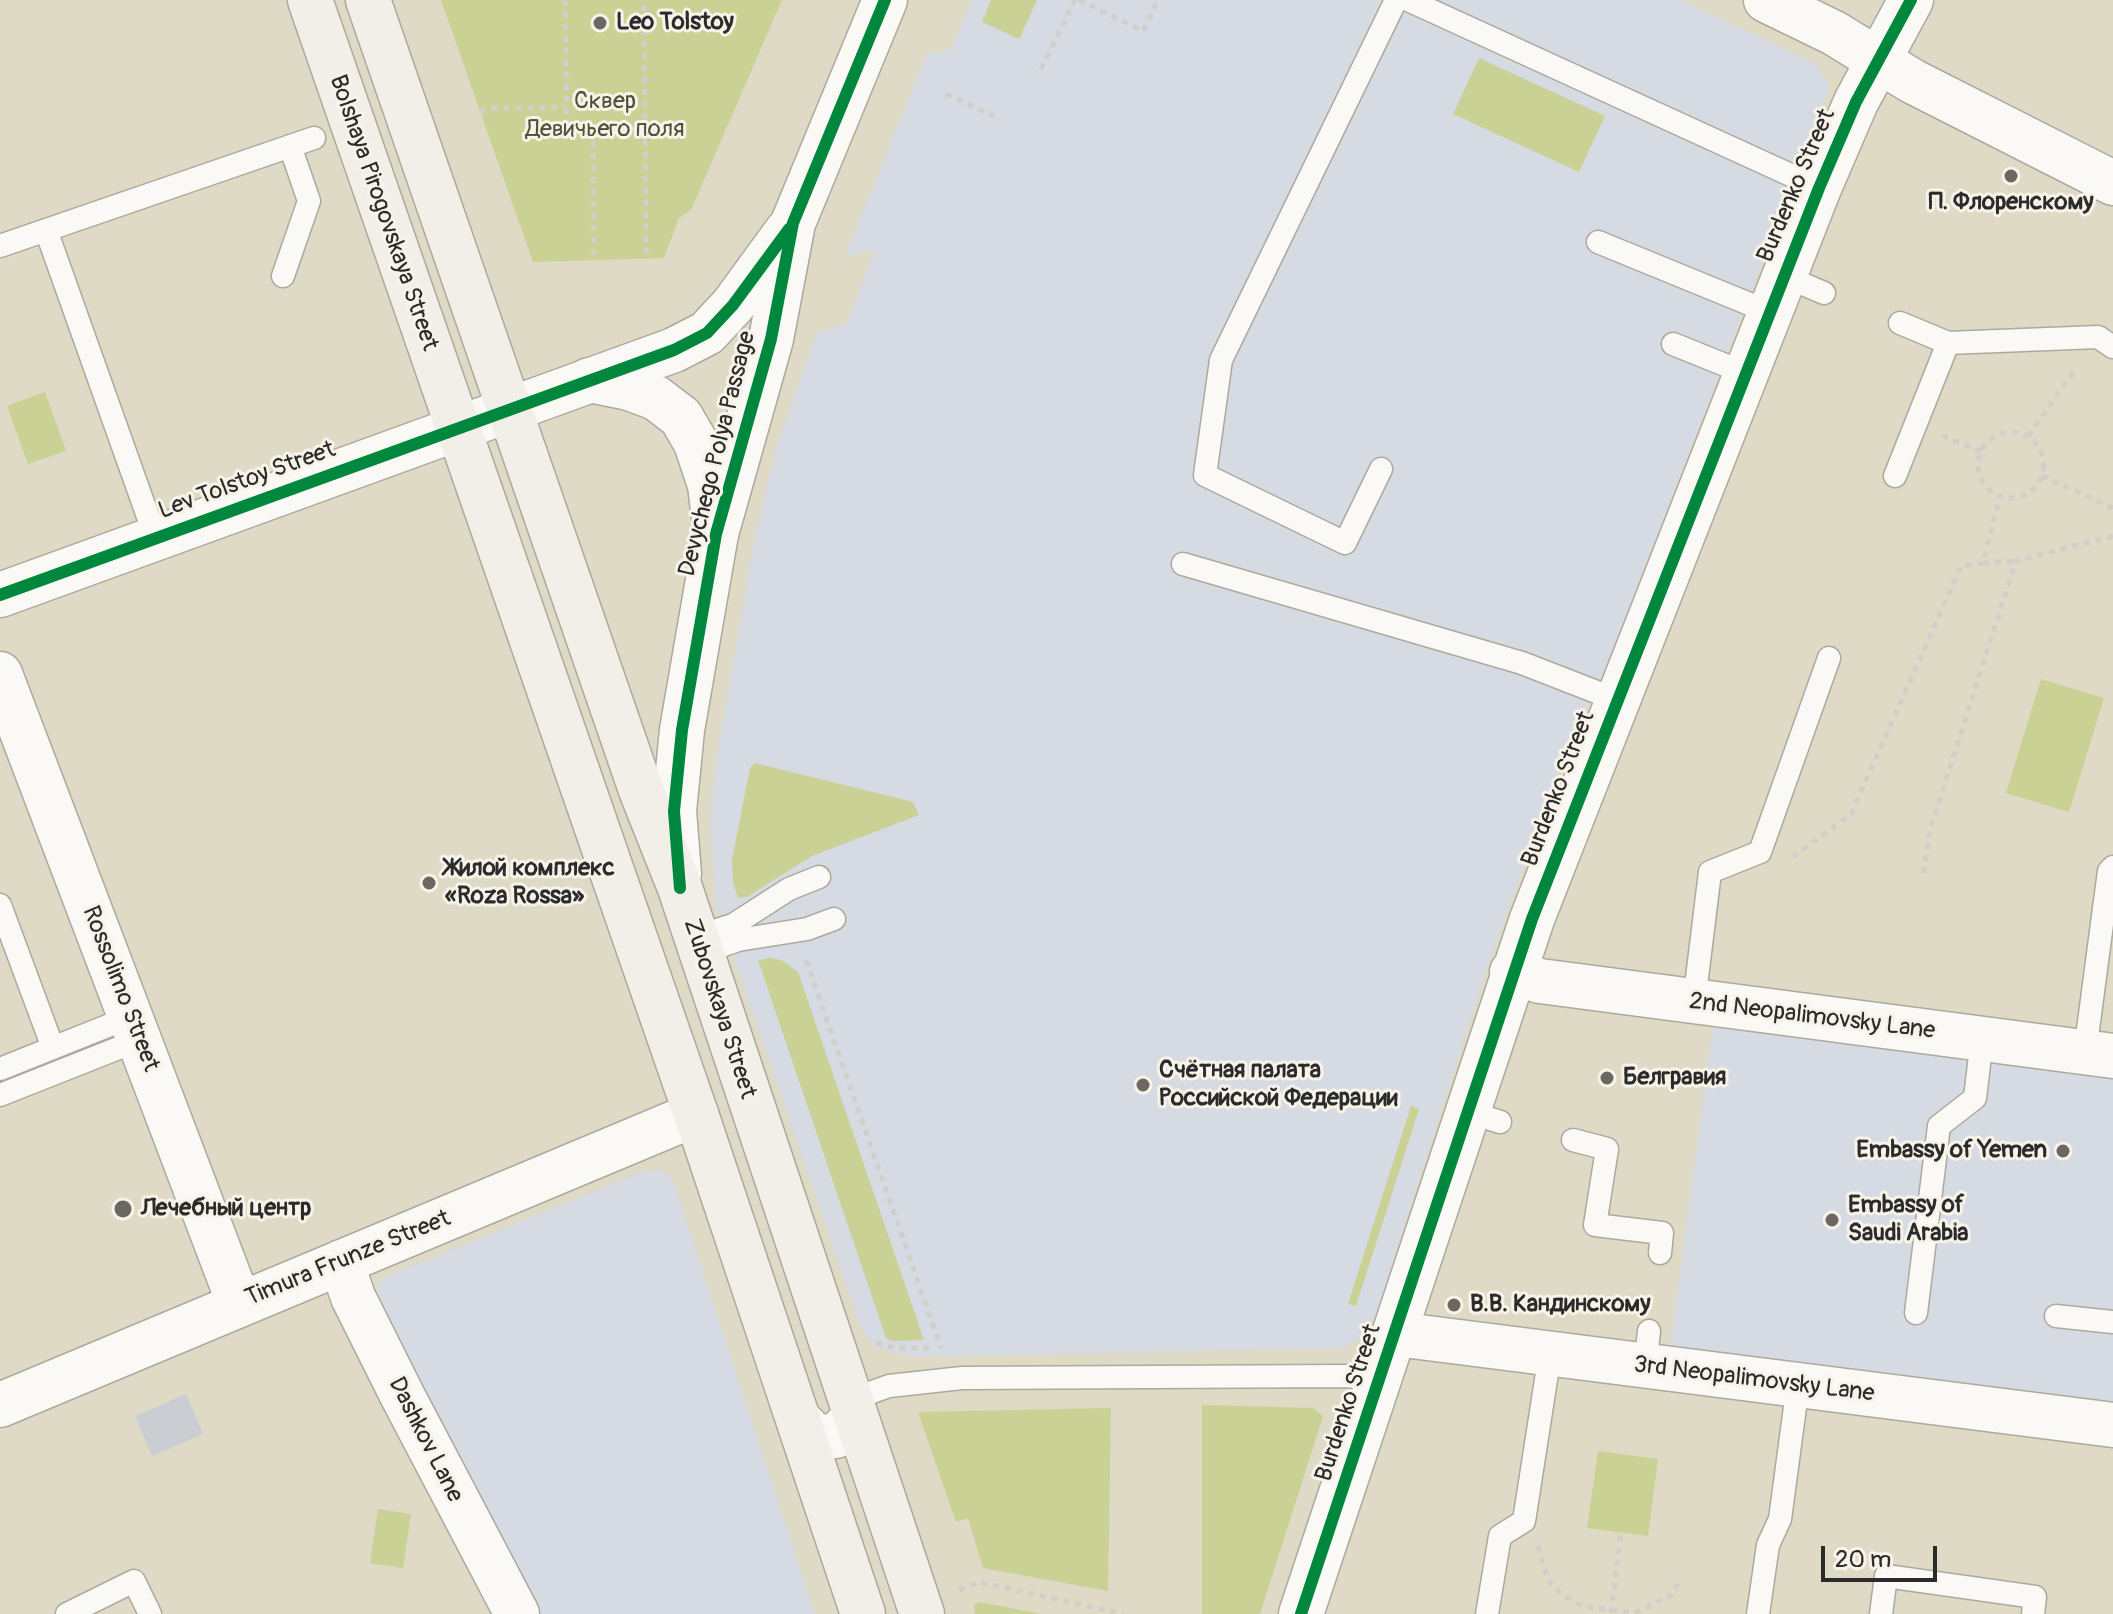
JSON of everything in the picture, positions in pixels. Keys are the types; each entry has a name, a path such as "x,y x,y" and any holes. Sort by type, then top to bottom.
{"main road":[{"name":"Bolshaya Pirogovskaya Street","path":"310,0 455,427"},
{"path":"368,0 509,407"},
{"name":"Zubovskaya Street","path":"509,407 641,790 680,888 853,1399 922,1614"},
{"path":"455,427 696,1114 863,1614"}],"street":[{"name":"Devychego Polya Passage","path":"680,888 674,811 682,730 716,534 771,339 793,223 885,0"},
{"path":"1766,0 1834,33 1912,81 2113,183"},
{"name":"Burdenko Street","path":"1301,1614 1396,1334 1483,1116 1512,972 1819,188 1878,60 1911,0"},
{"name":"Lev Tolstoy Street","path":"0,595 509,407 674,350 707,333 733,305 793,223"},
{"path":"589,380 629,388 656,398 681,417 696,443 710,485 716,534"},
{"name":"Rossolimo Street","path":"0,674 239,1303"},
{"name":"2nd Neopalimovsky Lane","path":"1512,972 1540,981 2099,1054"},
{"name":"Timura Frunze Street","path":"0,1405 696,1114"},
{"name":"Dashkov Lane","path":"341,1262 353,1297 517,1614"},
{"name":"3rd Neopalimovsky Lane","path":"1396,1334 1550,1354 1647,1349 1798,1385 2113,1425"},
{"path":"799,1420 812,1435 836,1436 853,1419 853,1399"}],"lane":[{"path":"1381,469 1345,543 1205,475 1221,360 1396,0"},
{"path":"1408,0 1819,188"},
{"path":"0,246 314,138"},
{"path":"283,276 309,201 290,146"},
{"path":"46,230 156,539"},
{"path":"1598,242 1776,294 1824,293"},
{"path":"1900,323 1948,343 2106,342"},
{"path":"1895,476 1948,343"},
{"path":"1673,344 1745,373"},
{"path":"1183,564 1522,663 1617,700"},
{"path":"1694,1002 1710,872 1760,852 1829,658"},
{"path":"2099,1054 2109,871 2113,867"},
{"path":"698,945 789,889 819,877"},
{"path":"0,905 53,1048"},
{"path":"698,945 807,929 834,919"},
{"path":"0,1069 53,1048 134,1028"},
{"path":"0,1095 134,1028"},
{"path":"1916,1313 1939,1126 1975,1098 1982,1039"},
{"path":"1573,1140 1607,1149 1595,1225 1662,1233 1660,1253"},
{"path":"2056,1316 2113,1322"},
{"path":"1487,1614 1500,1536 1524,1521 1550,1354"},
{"path":"853,1399 889,1386 962,1378 1345,1376 1381,1379"},
{"path":"1758,1614 1768,1545 1780,1519 1798,1385"},
{"path":"1881,1614 1886,1576 2035,1597 2033,1614"},
{"path":"67,1614 134,1581 150,1614"}],"path":[{"path":"565,0 567,129 645,128"},
{"path":"644,0 646,259"},
{"path":"1041,69 1077,0 1143,31 1158,0"},
{"path":"946,94 994,116"},
{"path":"480,112 491,108 566,107"},
{"path":"593,129 594,260"},
{"path":"2028,436 2106,342"},
{"path":"1915,425 1981,451"},
{"path":"2017,432 2028,436 2042,454 2042,476 2033,490 2023,496 2000,496 1990,490 1980,476 1981,451 2000,434 2017,432"},
{"path":"2042,476 2113,508"},
{"path":"1983,563 2000,496"},
{"path":"1793,857 1851,814 1961,566 2016,561 2113,536"},
{"path":"1923,873 1930,830 2016,561"},
{"path":"804,955 941,1348 895,1348 875,1343"},
{"path":"1524,1521 1543,1556 1548,1580 1561,1594 1582,1606 1611,1613 1635,1613 1654,1607 1670,1596 1681,1579"},
{"path":"1611,1613 1621,1532"},
{"path":"959,1590 979,1582 1124,1614"}],"shaded area":[{"path":"972,0 1681,0 1816,64 1828,82 1828,92 1608,662 1569,743 1486,970 1375,1318 1364,1335 1345,1348 910,1357 875,1347 862,1330 716,906 710,819 717,754 755,537 776,448 817,332 847,324 875,250 845,257 926,55 951,49"},
{"path":"1713,1024 2113,1076 2113,1403 1670,1348"},
{"path":"647,1170 662,1170 673,1180 815,1614 536,1614 375,1294 383,1278"},
{"path":"186,1394 203,1434 152,1456 135,1416"}],"green space":[{"name":"Сквер Девичьего поля","path":"441,0 782,0 691,210 679,218 664,258 533,262"},
{"path":"991,0 1037,0 1019,39 982,22"},
{"path":"1479,58 1605,116 1579,172 1453,114"},
{"path":"45,392 66,451 28,464 7,406"},
{"path":"2041,679 2104,698 2069,812 2006,793"},
{"path":"755,763 913,802 919,815 812,856 747,897 738,898 733,882 732,860 750,768"},
{"path":"758,960 781,960 798,972 924,1340 891,1341 886,1338"},
{"path":"1411,1106 1419,1109 1356,1306 1348,1304"},
{"path":"1202,1405 1313,1408 1323,1416 1260,1614 1202,1614"},
{"path":"1111,1408 1108,1591 983,1568 968,1518 956,1522 918,1412"},
{"path":"1598,1451 1658,1459 1648,1536 1587,1528"},
{"path":"378,1509 411,1514 403,1568 370,1563"},
{"path":"979,1602 1042,1614 975,1614 974,1605"}],"cycle path":[{"path":"680,888 674,811 682,730 716,534 771,339 793,223 885,0"},
{"path":"1301,1614 1532,919 1819,188 1856,102 1911,0"},
{"path":"0,595 674,350 707,333 733,305 789,229"}],"place":[{"name":"Leo Tolstoy","path":"600,23"},
{"name":"П. Флоренскому","path":"2011,176"},
{"name":"Жилой комплекс «Roza Rossa»","path":"429,883"},
{"name":"Белгравия","path":"1607,1078"},
{"name":"Счётная палата Российской Федерации","path":"1143,1085"},
{"name":"Embassy of Yemen","path":"2063,1151"},
{"name":"Лечебный центр","path":"123,1209"},
{"name":"Embassy of Saudi Arabia","path":"1832,1220"},
{"name":"В.В. Кандинскому","path":"1454,1305"}]}
